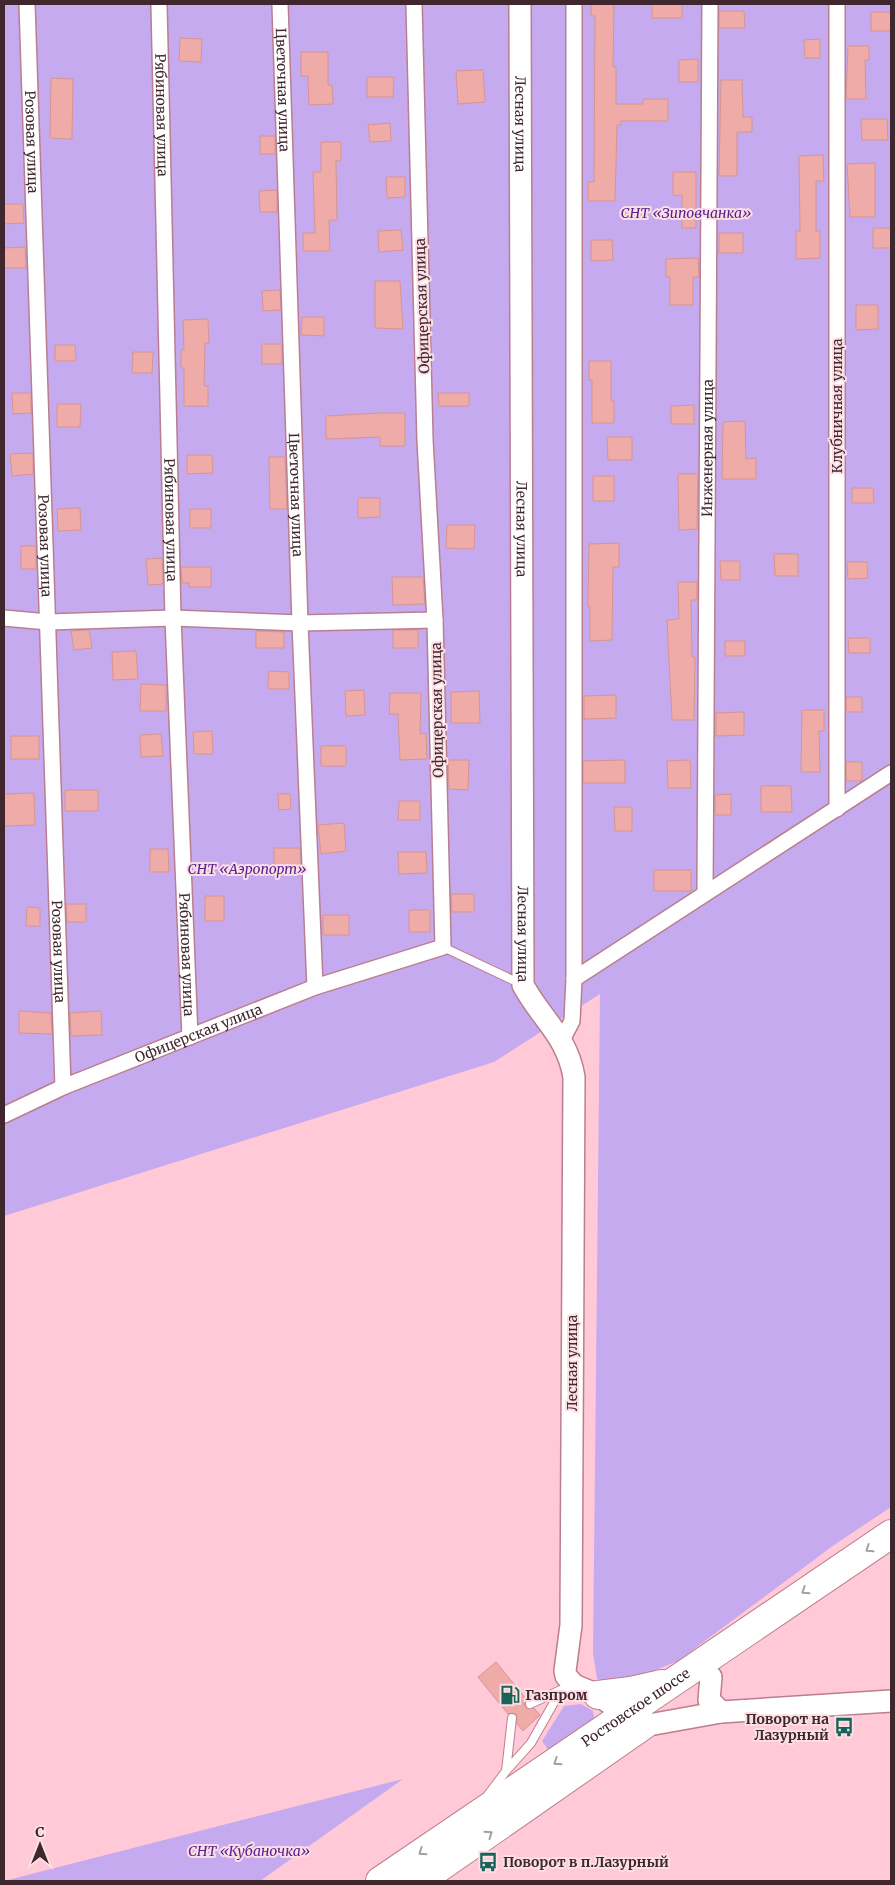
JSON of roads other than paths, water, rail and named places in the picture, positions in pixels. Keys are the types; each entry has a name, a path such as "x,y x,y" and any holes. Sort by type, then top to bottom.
{"highway":[{"name":"Ростовское шоссе","path":"420,1881 635,1720 673,1681 891,1534"},
{"name":"Ростовское шоссе","path":"380,1881 583,1745 635,1720 711,1677 891,1556"},
{"path":"578,1690 631,1691 673,1681"}],"street":[{"name":"Розовая улица","path":"27,4 63,1088"},
{"name":"Рябиновая улица","path":"159,4 173,618 190,1037"},
{"name":"Цветочная улица","path":"280,4 300,623 315,986"},
{"name":"Офицерская улица","path":"4,1115 63,1088 315,986 443,947 435,620 425,440 414,4"},
{"name":"Лесная улица","path":"520,4 523,985 535,1007 562,1040 571,1058 574,1077 570,1625 565,1671 566,1676 599,1720 583,1745"},
{"path":"562,1040 572,1021 574,979 574,4"},
{"name":"Инженерная улица","path":"706,892 710,4"},
{"name":"Клубничная улица","path":"837,4 837,809"},
{"path":"4,618 48,622 173,618 300,623 435,620"},
{"path":"574,979 891,773"},
{"path":"711,1677 709,1700 721,1712"},
{"path":"578,1690 635,1720 891,1700"}],"lane":[{"path":"443,947 523,985"},
{"path":"530,1704 578,1690"},
{"path":"468,1822 506,1771 578,1690"},
{"path":"506,1771 512,1718"}],"place":[{"name":"Газпром","path":"510,1695"},
{"name":"Поворот на Лазурный","path":"844,1727"},
{"name":"Поворот в п.Лазурный","path":"488,1862"}],"park label":[{"name":"СНТ «Зиповчанка»","path":"686,213"},
{"name":"СНТ «Аэропорт»","path":"247,869"},
{"name":"СНТ «Кубаночка»","path":"249,1851"}]}
